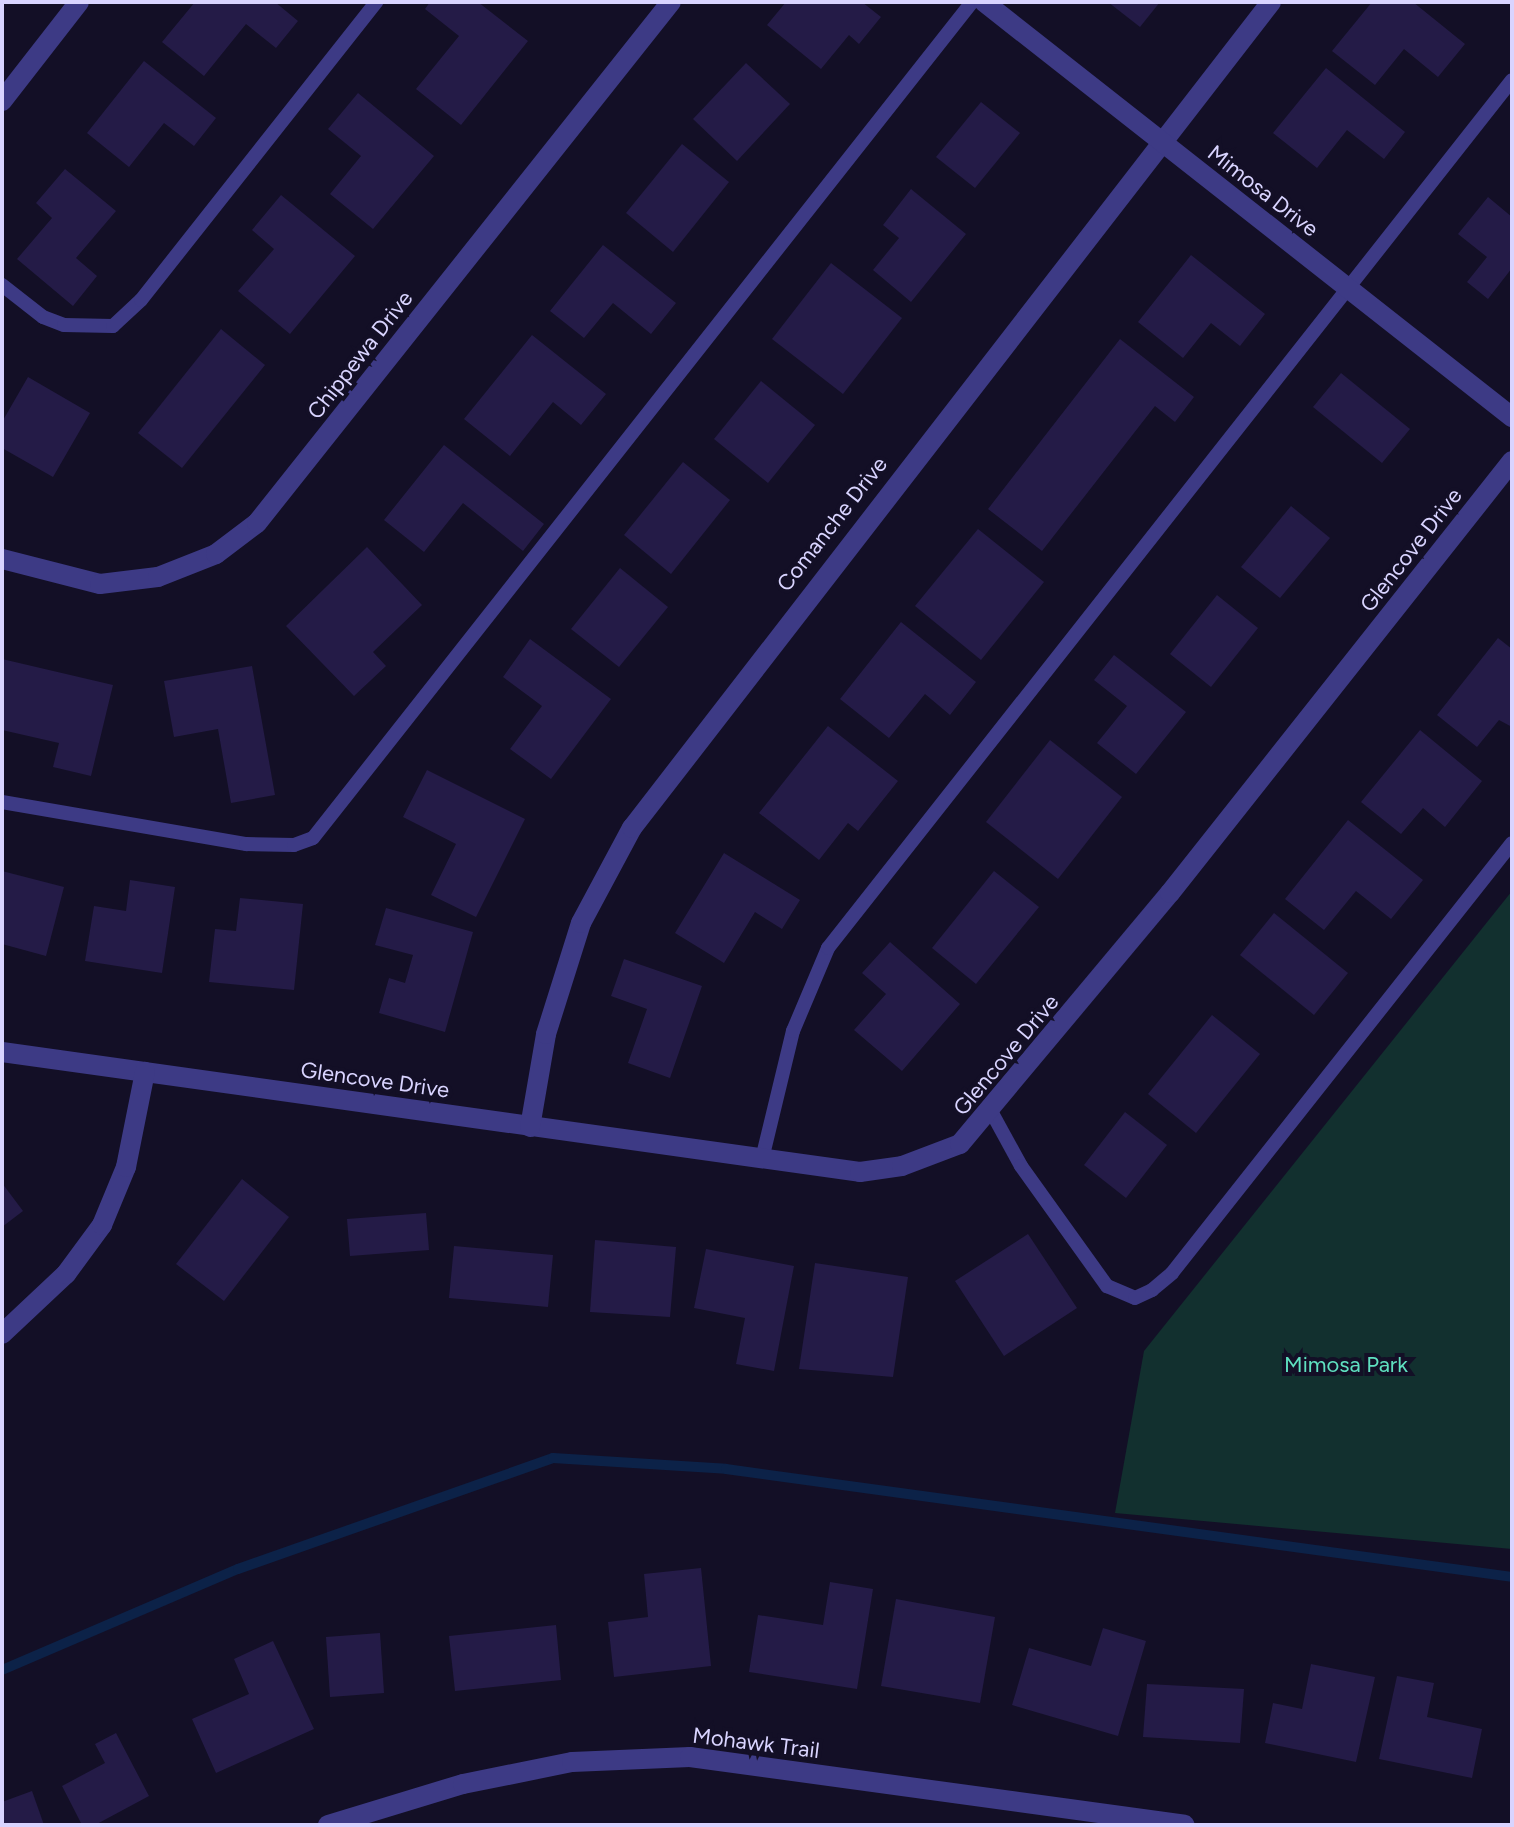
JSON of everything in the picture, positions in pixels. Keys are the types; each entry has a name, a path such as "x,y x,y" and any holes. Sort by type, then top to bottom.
{"street":[{"path":"2,101 79,2"},
{"name":"Chippewa Drive","path":"2,559 100,584 158,577 216,554 257,523 671,2"},
{"name":"Mimosa Drive","path":"984,2 1512,417"},
{"name":"Comanche Drive","path":"530,1127 546,1034 581,923 632,828 1271,2"},
{"name":"Glencove Drive","path":"2,1052 860,1172 902,1166 960,1144 992,1113 1512,461"},
{"path":"5,1329 66,1274 102,1225 126,1167 145,1072"},
{"name":"Mohawk Trail","path":"328,1825 463,1784 572,1762 690,1757 1184,1825"}],"lane":[{"path":"2,285 54,321 113,326 141,300 376,2"},
{"path":"2,802 246,844 294,845 313,838 972,2"},
{"path":"762,1159 793,1031 828,948 1512,80"},
{"path":"992,1113 1021,1166 1107,1286 1135,1298 1152,1290 1172,1273 1512,843"}],"green space":[{"name":"Mimosa Park","path":"1512,891 1512,1549 1115,1513 1144,1351"}],"building":[{"path":"195,2 275,2 298,21 276,48 246,24 204,76 162,42"},
{"path":"430,2 478,2 528,41 461,125 416,89 459,36 425,9"},
{"path":"786,2 862,2 881,17 859,44 849,35 821,69 767,25"},
{"path":"1108,2 1160,2 1140,27"},
{"path":"1372,2 1413,2 1465,44 1438,77 1404,49 1375,85 1332,51"},
{"path":"144,61 216,118 194,146 164,123 129,167 87,133"},
{"path":"746,63 790,104 737,161 693,119"},
{"path":"1326,68 1405,132 1384,159 1347,130 1317,168 1273,133"},
{"path":"358,93 434,156 373,229 330,194 361,156 328,129"},
{"path":"981,102 1020,133 975,188 936,157"},
{"path":"682,144 729,182 673,252 626,213"},
{"path":"65,169 116,211 76,258 97,276 73,306 17,259 52,218 36,203"},
{"path":"911,189 966,234 911,302 873,270 899,238 883,225"},
{"path":"281,195 355,256 290,334 238,291 274,249 252,230"},
{"path":"1488,197 1512,217 1512,268 1488,299 1467,282 1487,257 1458,234"},
{"path":"603,245 676,303 651,334 613,303 584,338 550,311"},
{"path":"1191,255 1265,314 1240,346 1211,323 1183,358 1138,322"},
{"path":"831,263 902,318 843,394 772,339"},
{"path":"221,329 265,365 182,468 138,433"},
{"path":"532,335 606,394 581,425 553,402 510,456 464,419"},
{"path":"1120,339 1194,397 1175,422 1155,406 1042,551 988,509"},
{"path":"1341,373 1410,429 1382,463 1313,407"},
{"path":"28,377 90,413 53,477 2,448 2,422"},
{"path":"761,381 815,425 768,483 714,439"},
{"path":"444,445 544,524 523,551 463,503 424,552 384,520"},
{"path":"683,462 730,500 671,574 624,535"},
{"path":"1291,506 1330,538 1280,598 1241,567"},
{"path":"978,529 1044,582 981,660 915,606"},
{"path":"367,547 422,605 373,652 386,666 354,696 286,626"},
{"path":"620,568 668,607 619,667 571,629"},
{"path":"1217,595 1258,628 1211,687 1170,654"},
{"path":"901,622 976,682 950,715 925,694 889,738 840,699"},
{"path":"1498,638 1512,649 1512,727 1499,720 1477,747 1437,715"},
{"path":"530,639 611,699 551,779 510,749 542,706 503,677"},
{"path":"1114,655 1186,712 1136,774 1097,743 1127,706 1094,680"},
{"path":"2,659 113,685 91,776 53,767 59,743 2,730"},
{"path":"252,666 275,795 231,803 218,729 174,737 164,681"},
{"path":"828,726 898,781 858,831 848,823 819,860 759,813"},
{"path":"1420,730 1482,781 1445,827 1423,808 1401,834 1361,802"},
{"path":"1050,740 1122,797 1058,879 986,822"},
{"path":"427,770 525,819 476,917 431,895 456,844 403,817"},
{"path":"1348,820 1423,880 1391,919 1356,891 1324,930 1285,899"},
{"path":"724,853 800,900 782,929 755,912 724,963 675,933"},
{"path":"2,871 64,887 46,956 2,944"},
{"path":"994,871 1039,907 976,984 932,948"},
{"path":"130,880 175,887 162,973 85,961 94,906 126,911"},
{"path":"240,898 303,904 294,990 209,982 215,929 236,931"},
{"path":"386,908 473,932 445,1032 379,1013 389,978 405,983 413,955 375,945"},
{"path":"1274,913 1348,973 1314,1015 1240,955"},
{"path":"890,942 960,1004 902,1071 854,1030 886,994 862,973"},
{"path":"624,959 702,986 670,1078 628,1063 647,1009 611,996"},
{"path":"1212,1015 1260,1054 1196,1133 1148,1094"},
{"path":"1125,1112 1167,1145 1126,1198 1084,1165"},
{"path":"242,1179 289,1217 224,1301 176,1264"},
{"path":"2,1183 23,1211 2,1227"},
{"path":"426,1213 429,1250 350,1256 347,1219"},
{"path":"1028,1234 1077,1308 1004,1356 955,1281"},
{"path":"595,1240 676,1247 670,1317 590,1312"},
{"path":"454,1246 553,1255 548,1307 449,1298"},
{"path":"706,1249 794,1266 774,1371 736,1364 745,1318 694,1308"},
{"path":"815,1263 908,1277 893,1377 799,1369"},
{"path":"701,1568 711,1666 614,1677 608,1622 648,1617 644,1574"},
{"path":"830,1582 873,1589 857,1689 749,1672 758,1615 823,1625"},
{"path":"896,1599 995,1617 980,1703 881,1686"},
{"path":"556,1625 561,1680 455,1691 449,1636"},
{"path":"1103,1628 1146,1641 1118,1736 1012,1705 1029,1648 1091,1666"},
{"path":"380,1633 384,1693 330,1697 326,1637"},
{"path":"273,1641 314,1729 216,1773 192,1719 249,1694 234,1659"},
{"path":"1311,1664 1375,1677 1356,1762 1265,1743 1273,1703 1302,1709"},
{"path":"1397,1676 1434,1683 1427,1717 1482,1729 1472,1778 1379,1759"},
{"path":"1147,1684 1244,1689 1240,1743 1143,1737"},
{"path":"116,1733 149,1796 95,1825 82,1825 62,1786 105,1763 95,1744"},
{"path":"32,1791 44,1825 2,1825 2,1802"}],"waterway":[{"path":"2,1670 238,1569 553,1458 726,1469 1512,1577"}]}
